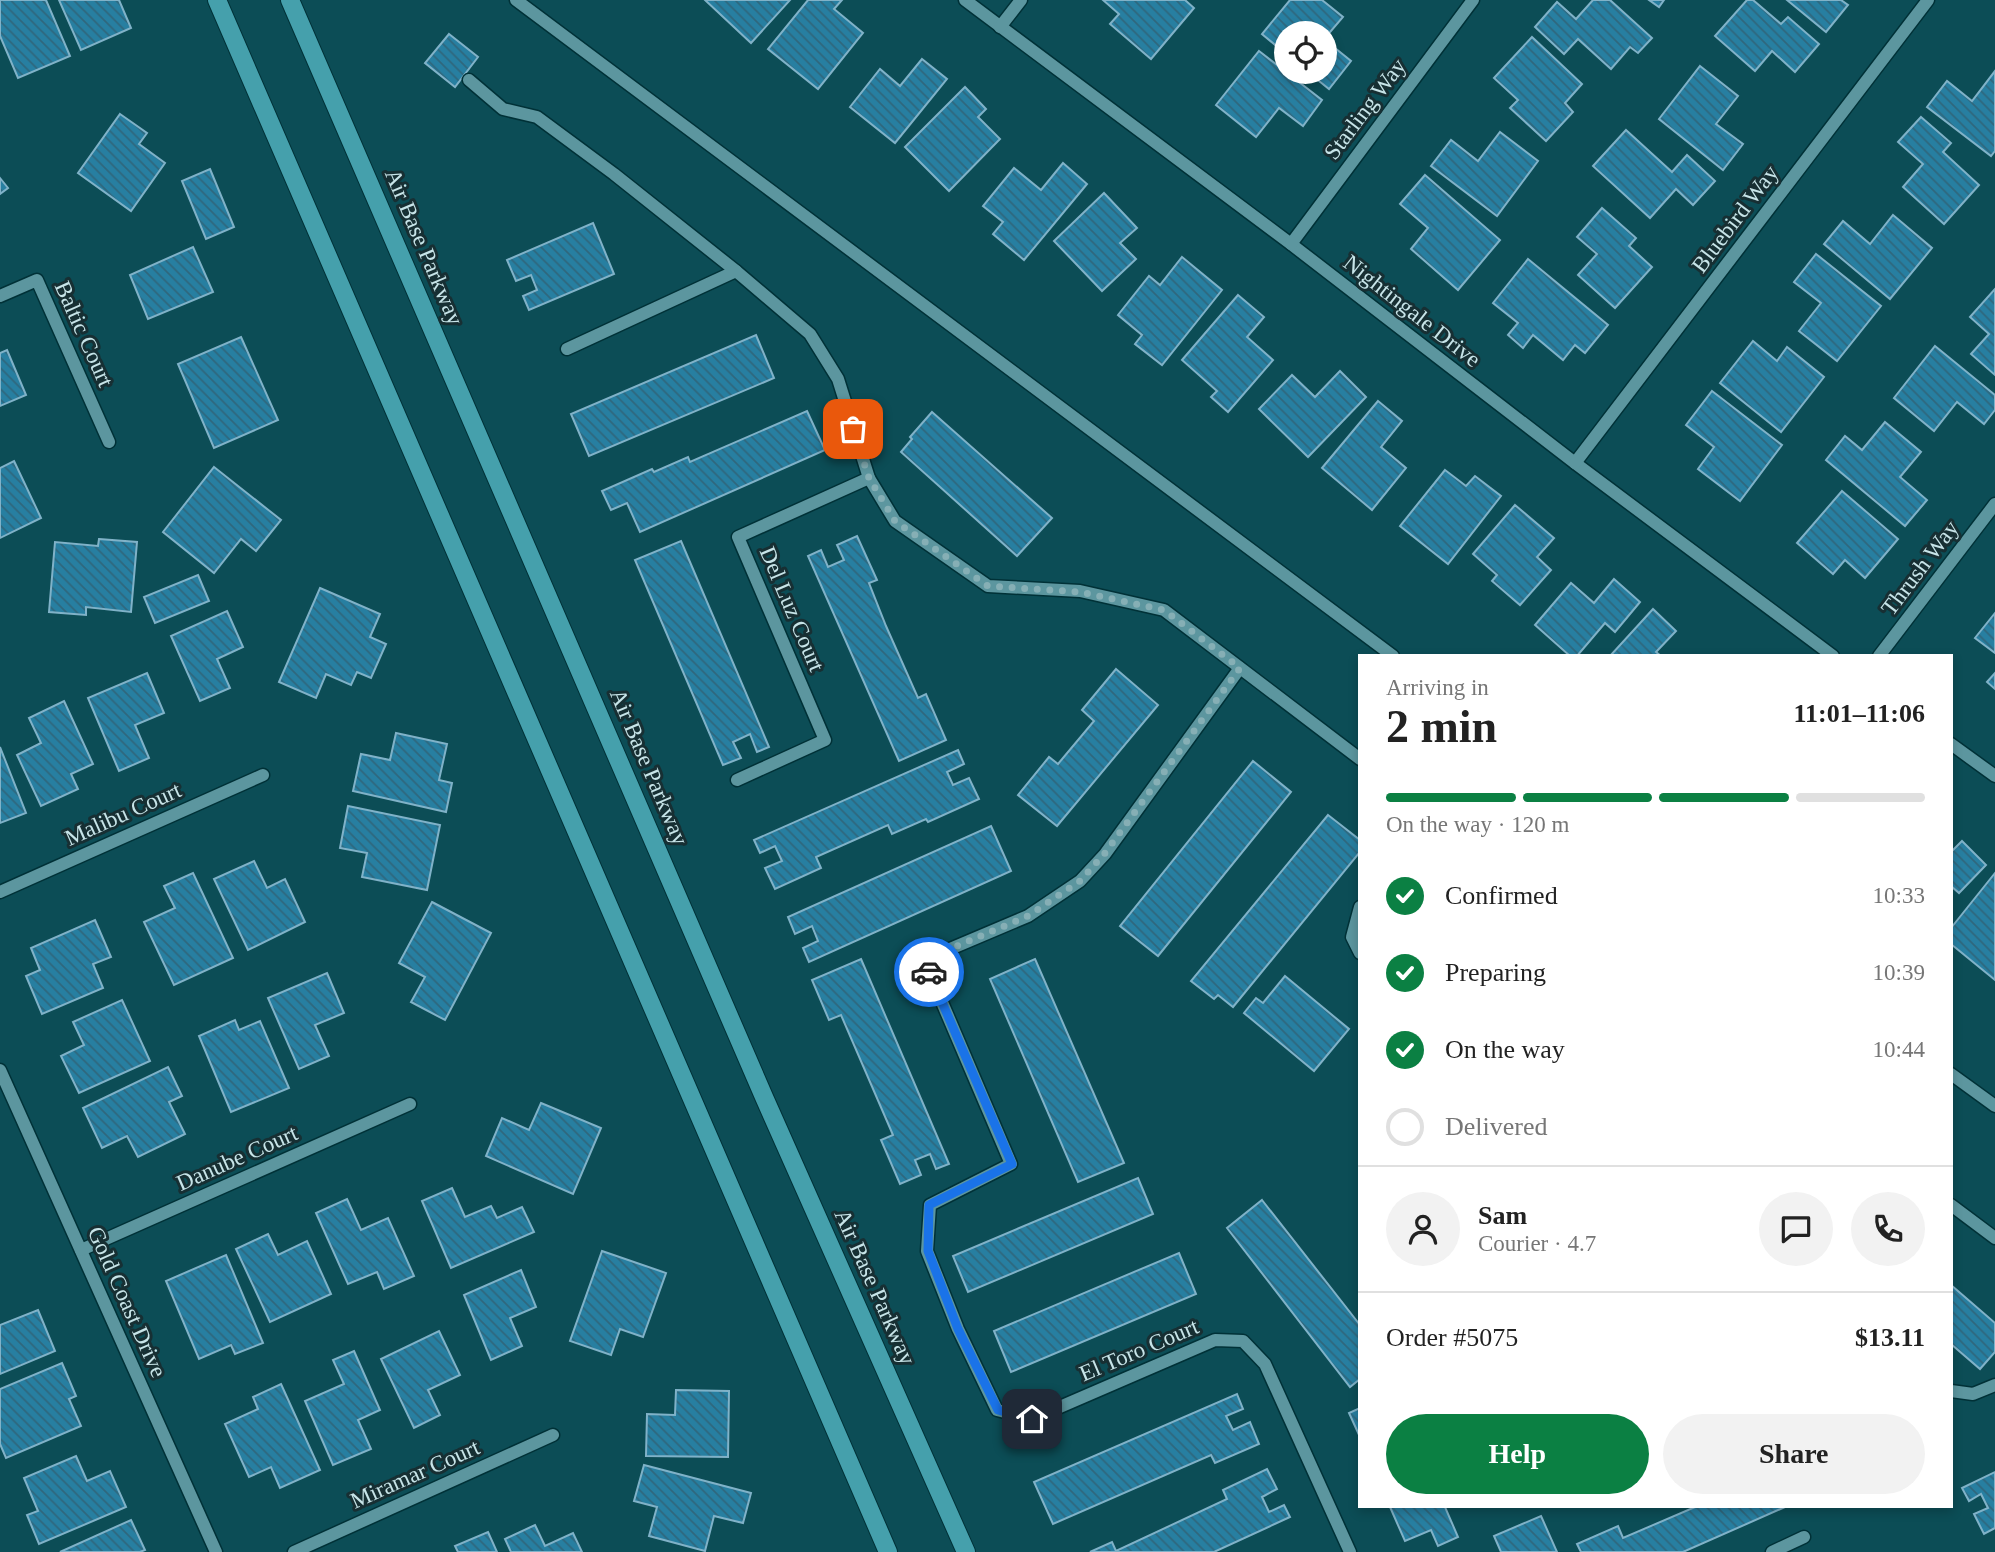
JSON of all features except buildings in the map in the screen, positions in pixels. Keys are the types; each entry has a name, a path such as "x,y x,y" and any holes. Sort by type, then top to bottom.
{"main road":[{"path":"217,0 888,1552"},
{"name":"Air Base Parkway","path":"290,0 758,1084 966,1552"}],"street":[{"path":"516,0 1390,654"},
{"name":"Nightingale Drive","path":"965,0 1830,654"},
{"path":"1000,27 1021,0"},
{"name":"Starling Way","path":"1291,244 1473,0"},
{"name":"Bluebird Way","path":"1575,463 1928,0"},
{"path":"468,80 503,109 537,117 614,174 810,334 838,379 869,478 895,521 988,586 1080,592 1164,610 1358,757"},
{"path":"566,349 736,271"},
{"name":"Baltic Court","path":"0,296 37,280 109,442"},
{"name":"Del Luz Court","path":"737,780 825,740 738,537 869,478"},
{"name":"Thrush Way","path":"1880,654 1995,505"},
{"name":"El Toro Court","path":"1240,668 1105,853 1080,881 1028,916 924,960 1012,1164 929,1205 928,1251 958,1329 998,1410 1032,1419 1215,1340 1243,1341 1265,1364 1346,1551"},
{"path":"1953,745 1995,776"},
{"name":"Malibu Court","path":"0,892 263,775"},
{"path":"1358,914 1352,937 1358,949"},
{"name":"Gold Coast Drive","path":"0,1070 216,1552"},
{"path":"1953,1075 1995,1106"},
{"name":"Danube Court","path":"81,1250 410,1104"},
{"path":"1953,1206 1995,1238"},
{"path":"1953,1391 1973,1394 1995,1385"},
{"name":"Miramar Court","path":"294,1552 553,1435"},
{"path":"1772,1552 1804,1537"}],"way so far":[{"path":"853,429 869,478 895,521 988,586 1080,592 1164,610 1240,668 1105,853 1080,881 1028,916 924,960 929,972"}],"route":[{"path":"929,972 1012,1164 929,1205 928,1251 958,1329 998,1410 1032,1419"}]}
